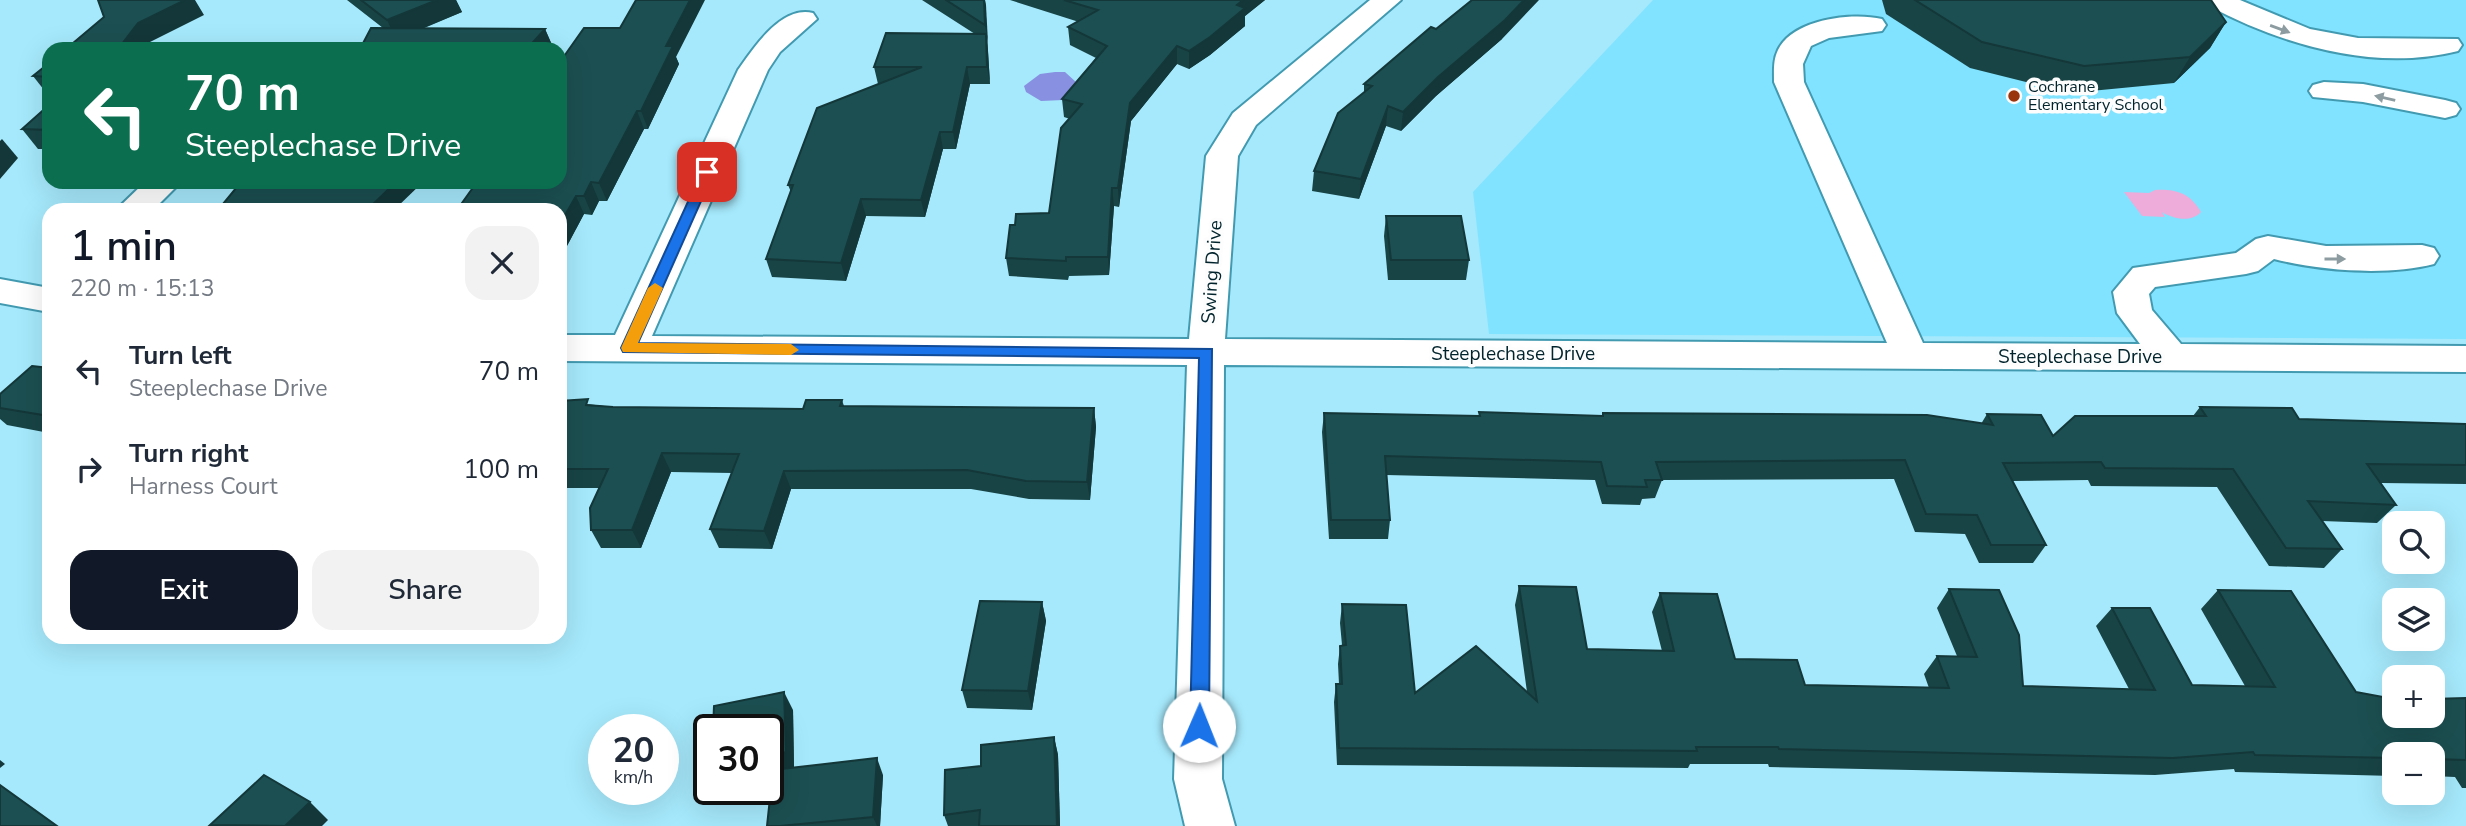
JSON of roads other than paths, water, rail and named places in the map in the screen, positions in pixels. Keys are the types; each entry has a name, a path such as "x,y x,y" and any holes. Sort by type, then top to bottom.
{"street":[{"name":"Swing Drive","path":"1210,826 1198,779 1206,353 1222,156 1231,137 1244,120 1387,0"},
{"path":"2219,0 2273,27 2336,44 2415,50 2448,45"},
{"path":"628,348 753,71 770,46 803,19"},
{"path":"1872,24 1833,28 1806,35 1791,48 1787,66 1789,82 1911,356"},
{"path":"2324,91 2363,93 2445,109"},
{"path":"141,203 157,189"},
{"path":"2172,358 2135,313 2131,292 2145,275 2202,271 2246,263 2269,247 2305,257 2330,260 2422,256"},
{"name":"Steeplechase Drive","path":"567,348 2466,359"}],"place":[{"name":"Cochrane Elementary School","path":"2014,96"}]}
